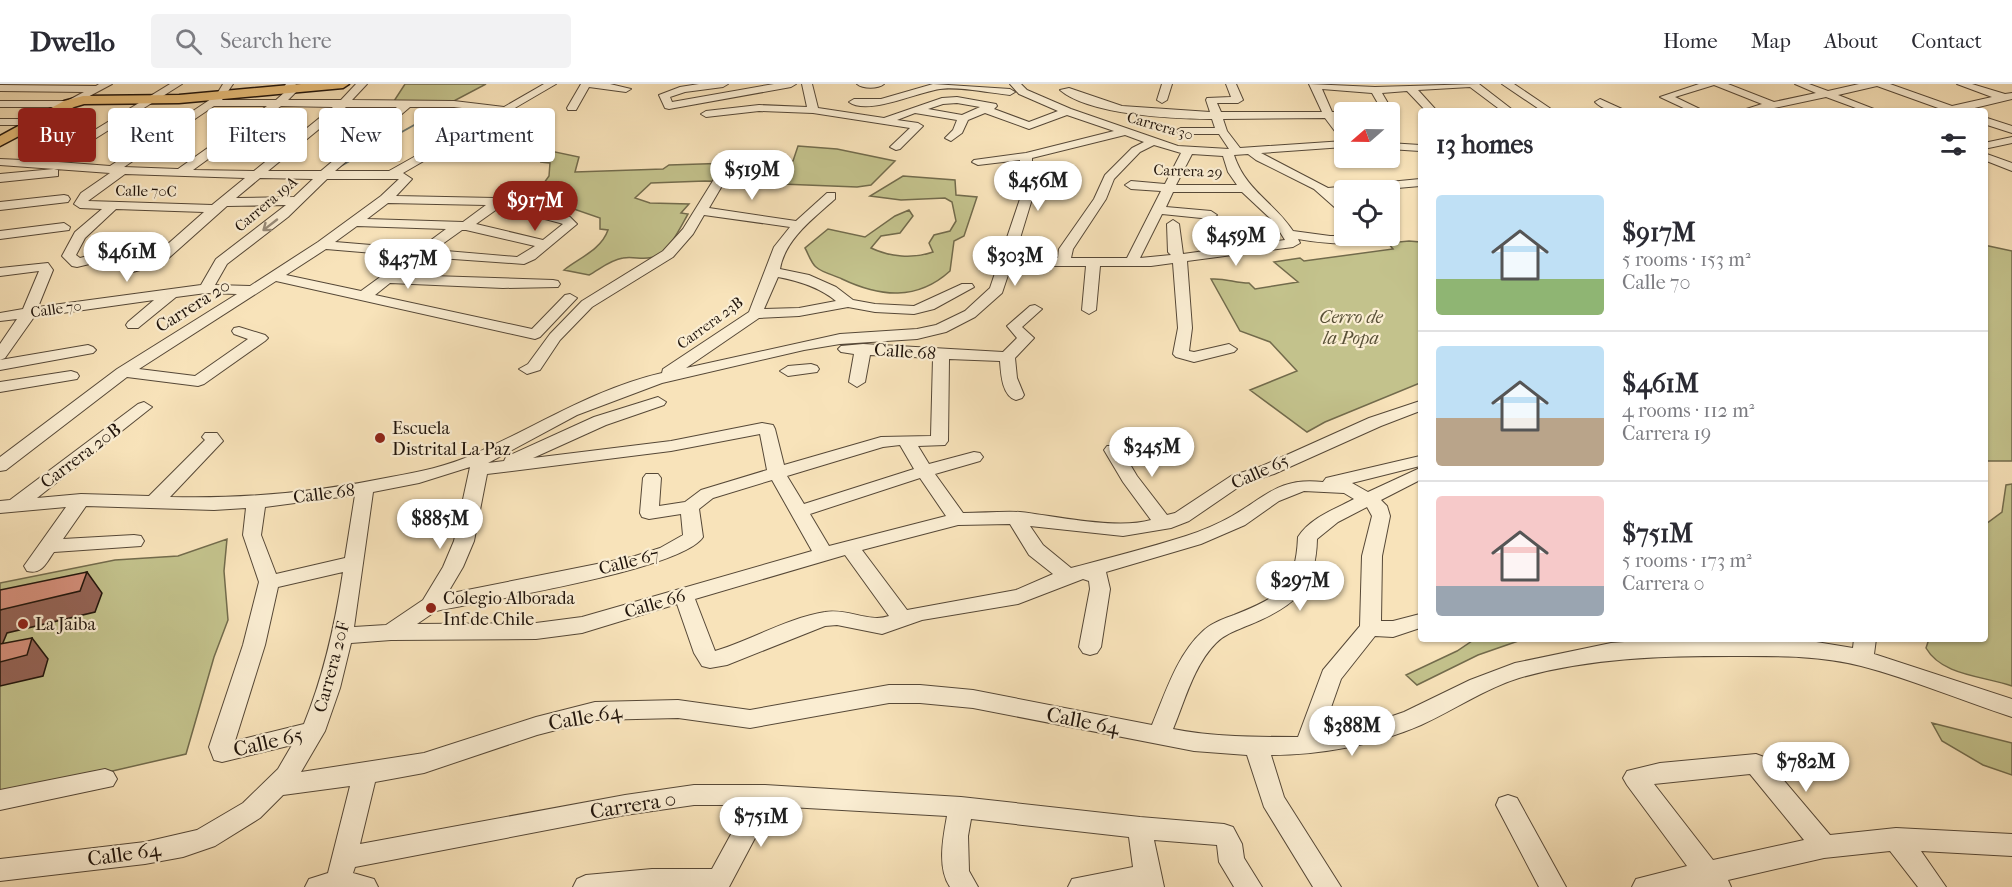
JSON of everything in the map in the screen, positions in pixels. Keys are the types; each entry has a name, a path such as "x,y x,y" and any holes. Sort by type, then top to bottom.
{"main road":[{"path":"62,108 87,99 216,100 291,87 343,84"},
{"path":"1,141 18,132"}],"street":[{"path":"48,163 177,84"},
{"path":"0,178 112,169 216,100 228,84"},
{"path":"111,207 74,243 70,259 77,262 104,256 129,269 158,261 345,102 362,84"},
{"name":"Carrera 20","path":"509,108 551,84"},
{"path":"572,108 586,84 626,89"},
{"path":"723,84 691,88 664,95 669,106 791,84"},
{"path":"807,84 813,110"},
{"path":"851,84 855,115"},
{"path":"862,84 879,84"},
{"path":"1151,84 1167,85 1162,100"},
{"path":"1210,106 1238,100 1231,84"},
{"path":"1334,122 1315,85 1338,85 1375,90 1469,84"},
{"path":"1473,84 1505,108"},
{"path":"1507,84 1544,108"},
{"path":"1692,108 1665,96 1710,84"},
{"path":"1719,84 1782,108"},
{"path":"1800,84 1866,108"},
{"path":"1760,108 1874,84"},
{"path":"1880,84 1944,108"},
{"path":"1962,84 2009,98"},
{"path":"854,102 881,102 934,86 964,85 1111,95"},
{"path":"0,95 20,86"},
{"path":"0,88 103,86"},
{"path":"0,104 69,104 103,86"},
{"path":"181,172 280,102 292,91 291,87"},
{"path":"1410,88 1429,108"},
{"path":"915,110 963,118 989,108 1016,89"},
{"name":"Carrera 30","path":"1016,89 1066,111 1124,132 1188,151 1232,152 1334,145"},
{"path":"1056,90 1121,109 1210,106 1334,114"},
{"path":"1375,90 1382,102"},
{"path":"1959,108 2009,98"},
{"path":"216,100 454,104 488,108"},
{"path":"883,120 950,100 989,108 1029,126 1066,111"},
{"path":"1600,102 1612,108"},
{"name":"Carrera 19A","path":"402,108 408,103"},
{"path":"1026,156 1026,199 1008,262 1093,264 1180,259 1293,243 1272,211 1245,188 1234,172 1232,152 1210,106"},
{"path":"706,114 759,108 813,110 916,125 918,127 896,147"},
{"path":"1097,122 1121,109"},
{"path":"951,138 958,131 963,118"},
{"path":"1988,121 2012,130"},
{"path":"0,122 18,122"},
{"path":"402,124 407,124"},
{"path":"1181,131 1222,131"},
{"path":"978,162 1026,156 1124,132"},
{"path":"1988,145 2012,140"},
{"path":"1064,263 1066,249 1100,199 1109,178 1136,150 1152,142"},
{"path":"1400,147 1418,148"},
{"path":"1132,261 1188,151"},
{"path":"1251,151 1260,158 1308,180 1334,199"},
{"path":"1988,158 2012,167"},
{"path":"0,162 259,175 398,177"},
{"name":"Carrera 19A","path":"206,289 221,262 297,201 339,162"},
{"name":"Carrera 20","path":"0,466 123,372 276,277 355,222 385,199 398,177 422,162"},
{"name":"Calle 70C","path":"112,169 80,201 80,204 111,207 220,206 297,201"},
{"path":"527,369 534,367 555,337 587,304 668,254 688,231 720,179"},
{"path":"1327,192 1418,182"},
{"name":"Carrera 29","path":"1131,185 1168,189 1245,188"},
{"path":"364,297 513,191"},
{"name":"Carrera 23B","path":"657,380 754,314 773,273 775,260 781,247 799,225 831,196"},
{"path":"0,206 64,199"},
{"path":"323,245 519,261 530,256 571,224 565,220 495,202 385,199"},
{"path":"1156,210 1211,216"},
{"path":"701,211 751,216 799,225"},
{"path":"355,222 461,226 545,244"},
{"path":"1173,224 1175,252 1180,259 1185,328 1181,354 1194,357 1229,349"},
{"path":"0,235 64,227"},
{"path":"1289,234 1334,240"},
{"path":"1226,253 1241,268"},
{"name":"Calle 68","path":"4,506 81,500 153,503 256,502 365,489 479,464 571,411 628,388 840,339 917,334 941,329 970,314 993,296 1008,262"},
{"path":"1089,310 1093,264"},
{"path":"0,272 43,266 46,270 29,313 0,355"},
{"path":"773,273 804,278 831,290 848,303"},
{"path":"276,277 535,334 570,298"},
{"path":"390,279 553,284"},
{"path":"754,314 800,312 848,303 875,308 914,310 929,306 967,286"},
{"name":"Calle 70","path":"0,317 206,289 255,290"},
{"path":"133,325 173,293"},
{"path":"1016,395 1009,378 1007,357 1026,338 1014,326 1035,309"},
{"path":"123,372 198,381 260,338 239,331"},
{"path":"791,377 813,371 807,347"},
{"name":"Calle 68","path":"807,347 1007,357"},
{"path":"857,382 863,349"},
{"path":"0,365 88,350"},
{"path":"652,478 649,513 690,507 707,494 881,442 934,441 941,354"},
{"path":"0,387 71,376"},
{"path":"505,465 600,421 658,402"},
{"name":"Calle 65","path":"957,519 1016,518 1123,530 1164,524 1203,505 1237,480 1268,470 1375,422 1418,407"},
{"name":"Carrera 20B","path":"4,506 144,408"},
{"path":"391,632 430,605 453,567 464,542 479,464 505,465 671,446 762,428 767,429 777,473 824,555"},
{"path":"153,503 214,441 211,437"},
{"path":"906,440 957,519"},
{"path":"1113,450 1129,478 1164,524"},
{"path":"798,512 924,471 974,458"},
{"path":"684,596 710,660 719,659 804,625 825,619 837,618 882,626 920,613 1018,597 1075,573 1194,540 1238,521 1273,497 1311,485 1418,461"},
{"path":"1268,470 1311,485 1327,488 1347,487 1378,506 1382,516 1372,556 1370,628 1331,676 1306,746"},
{"path":"1159,736 1184,679 1205,640 1221,627 1256,614 1288,598 1300,579 1308,551 1308,537 1331,518 1418,474"},
{"name":"Carrera 20F","path":"242,818 280,785 300,759 314,731 344,636 365,489"},
{"path":"34,566 81,500"},
{"path":"256,502 252,536 269,582 353,563"},
{"name":"Calle 67","path":"430,605 625,565 671,552 685,545 693,537 690,507"},
{"path":"1016,518 1036,550 1075,573 1099,577 1100,589 1090,647"},
{"name":"Calle 66","path":"344,636 391,632 536,631 582,625 849,547 957,519"},
{"path":"50,546 134,541"},
{"path":"849,547 903,619"},
{"name":"Calle 65","path":"269,582 254,645 221,747 222,753 314,731"},
{"path":"1370,628 1393,629 1418,622"},
{"name":"Calle 64","path":"280,785 364,774 424,763 536,726 595,711 678,709 750,719 889,694 972,699 1194,742 1306,746 1375,731 1402,722 1515,671 1578,657 1651,648 1800,644 1864,648 2012,708"},
{"path":"1256,746 1273,800 1328,887"},
{"path":"1713,880 1635,778 1660,773 1756,764 1824,847"},
{"path":"364,774 334,879 365,887"},
{"path":"0,800 105,778"},
{"name":"Carrera 0","path":"334,879 625,805 694,795 765,795 961,807 1140,828 1224,835 1229,844 1232,862 1249,887"},
{"path":"586,887 638,880 694,883 719,881 765,795"},
{"path":"1508,805 1553,887"},
{"path":"961,807 956,836 956,874 965,887"},
{"name":"Calle 64","path":"0,870 150,853 205,838 242,818"},
{"path":"1081,887 1150,881 1140,828"},
{"path":"1896,838 1933,887"},
{"path":"1645,887 1713,880 1824,847 1896,838 2012,845"}],"green space":[{"path":"405,84 486,84 452,102 394,101"},
{"path":"798,146 837,149 895,161 871,185 857,187 705,181 651,183 635,198 650,203 689,204 681,213 688,214 675,237 657,256 618,259 589,275 564,270 595,248 605,237 608,230 600,229 600,218 534,197 549,176 550,163 541,162 555,162 555,152 579,157 575,172 663,169 669,165 793,161"},
{"path":"903,176 955,180 956,195 977,197 964,236 954,241 950,271 925,287 898,293 870,290 816,267 805,248 828,229 865,237 895,216 909,210 913,216 900,233 881,236 871,248 902,256 918,256 933,252 929,243 934,235 950,231 956,221 952,202 945,198 901,200 870,196"},
{"name":"Cerro de la Popa","path":"1400,242 1418,242 1418,384 1325,422 1307,432 1250,390 1297,371 1270,342 1240,331 1211,279 1249,283 1255,289 1298,282 1274,262 1300,258 1304,261 1393,249 1390,246 1400,246"},
{"path":"1988,246 2012,251 2012,461 1988,461"},
{"path":"2012,484 2012,686 1953,670 1933,657 1926,648 1928,642 1988,642 1988,522 2002,512 2006,485"},
{"path":"227,539 224,571 228,620 214,657 186,754 0,797 0,583 115,560 178,556"},
{"path":"1470,642 1515,642 1478,655 1417,685 1406,675 1457,651"},
{"path":"1932,723 2012,743 2012,775 1983,765 1942,741"}],"building":[{"path":"87,572 80,591 0,610 0,590"},
{"path":"32,638 27,655 0,662 0,644"}],"waterway":[{"path":"339,167 450,105"}],"place":[{"name":"Escuela Distrital La Paz","path":"380,438"},
{"name":"Colegio Alborada Inf de Chile","path":"431,608"},
{"name":"La Jaiba","path":"23,624"}]}
